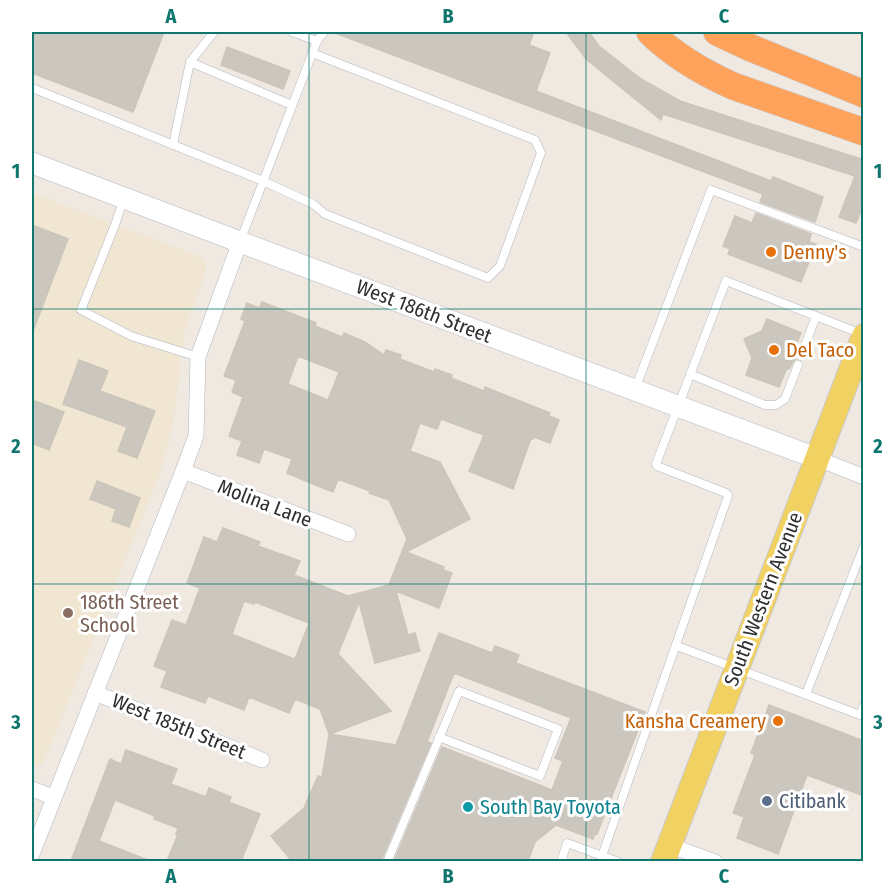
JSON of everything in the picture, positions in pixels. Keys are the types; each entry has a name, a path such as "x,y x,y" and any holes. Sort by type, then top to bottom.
{"highway":[{"path":"650,32 663,45 693,67 713,77 864,132"},
{"path":"717,32 864,94"}],"main road":[{"name":"South Western Avenue","path":"666,853 864,335"}],"street":[{"name":"West 186th Street","path":"32,163 816,458"},
{"path":"32,854 196,436 198,357 240,242"},
{"path":"816,458 864,477"},
{"name":"Molina Lane","path":"183,471 348,534"},
{"name":"West 185th Street","path":"95,693 262,760"},
{"path":"32,789 53,797"},
{"path":"666,853 715,861"}],"lane":[{"path":"173,145 189,62 214,32"},
{"path":"292,32 316,41"},
{"path":"240,242 316,41 324,32"},
{"path":"32,88 263,181 313,204 325,214 488,278 500,266 541,153 535,140 312,53"},
{"path":"189,62 292,105"},
{"path":"635,390 711,190 864,247"},
{"path":"124,198 81,310 131,336 198,357"},
{"path":"596,857 677,646 728,495 656,465 726,281 864,335"},
{"path":"801,356 816,316"},
{"path":"690,374 765,405 776,405 785,399 798,365"},
{"path":"806,694 864,546"},
{"path":"677,646 860,715 864,705"},
{"path":"387,861 459,691 558,729 540,776 440,736"},
{"path":"561,861 567,843 596,857 619,861"}],"shaded area":[{"name":"186th Street School","path":"32,193 199,256 205,262 206,271 184,334 174,418 163,466 45,759 41,765 32,767"}],"building":[{"path":"32,32 164,32 133,112 32,73"},
{"path":"335,32 534,32 529,45 550,53 536,91 771,181 773,177 823,197 815,222 760,202 763,194"},
{"path":"566,32 589,32 599,46 641,79 680,101 861,159 864,157 864,204 856,223 839,217 855,176 663,114 661,120 586,59"},
{"path":"227,47 290,71 283,89 221,65"},
{"name":"Denny's","path":"756,213 811,234 809,242 816,244 801,282 728,254 730,249 723,246 735,216 752,223"},
{"path":"32,225 68,239 33,331 32,331"},
{"path":"262,302 316,323 315,326 342,337 344,333 365,342 384,355 386,350 401,355 400,359 434,372 435,369 452,375 451,378 484,391 485,387 550,413 549,416 559,420 550,443 531,438 513,489 469,471 484,435 441,419 437,429 420,423 410,451 440,462 470,519 406,552 444,567 443,570 452,573 439,608 396,591 408,635 415,633 420,651 375,663 359,602 338,654 391,711 330,734 396,745 439,633 492,653 495,646 519,655 516,663 645,712 597,834 595,833 593,839 556,825 535,842 528,861 394,861 442,747 552,790 563,761 555,758 571,718 454,673 427,742 431,743 381,861 292,861 271,836 304,808 318,776 322,777 329,734 320,709 295,699 289,713 249,697 244,710 208,696 205,703 161,687 167,671 154,666 172,620 186,625 200,588 187,583 204,537 217,542 223,528 260,542 258,546 300,561 294,575 348,596 389,585 407,539 389,500 338,479 333,492 313,484 287,473 292,459 264,449 259,463 237,455 242,441 229,436 243,397 232,392 236,380 224,376 245,321 241,319 247,303 259,308","holes":["298,356 339,372 328,400 288,384","244,601 254,604 255,602 309,623 294,659 232,634"]},
{"name":"Del Taco","path":"767,319 801,333 796,345 798,348 795,354 796,359 786,370 779,387 746,375 752,358 744,339 762,331"},
{"path":"79,360 108,371 100,391 155,411 137,458 118,451 127,427 63,404"},
{"path":"32,400 64,412 49,450 32,443"},
{"path":"97,481 140,498 129,527 112,521 116,509 90,499"},
{"path":"769,705 864,741 864,796 807,775 778,854 737,838 744,817 733,813 755,755 751,753"},
{"path":"126,750 177,769 171,784 206,797 209,788 231,797 229,802 260,814 241,861 167,861 178,834 176,834 178,828 115,800 99,841 148,861 71,861 110,759 121,764"}],"place":[{"name":"Denny's","path":"771,252"},
{"name":"Del Taco","path":"774,350"},
{"name":"186th Street School","path":"68,613"},
{"name":"Kansha Creamery","path":"778,721"},
{"name":"Citibank","path":"767,801"},
{"name":"South Bay Toyota","path":"468,807"}]}
